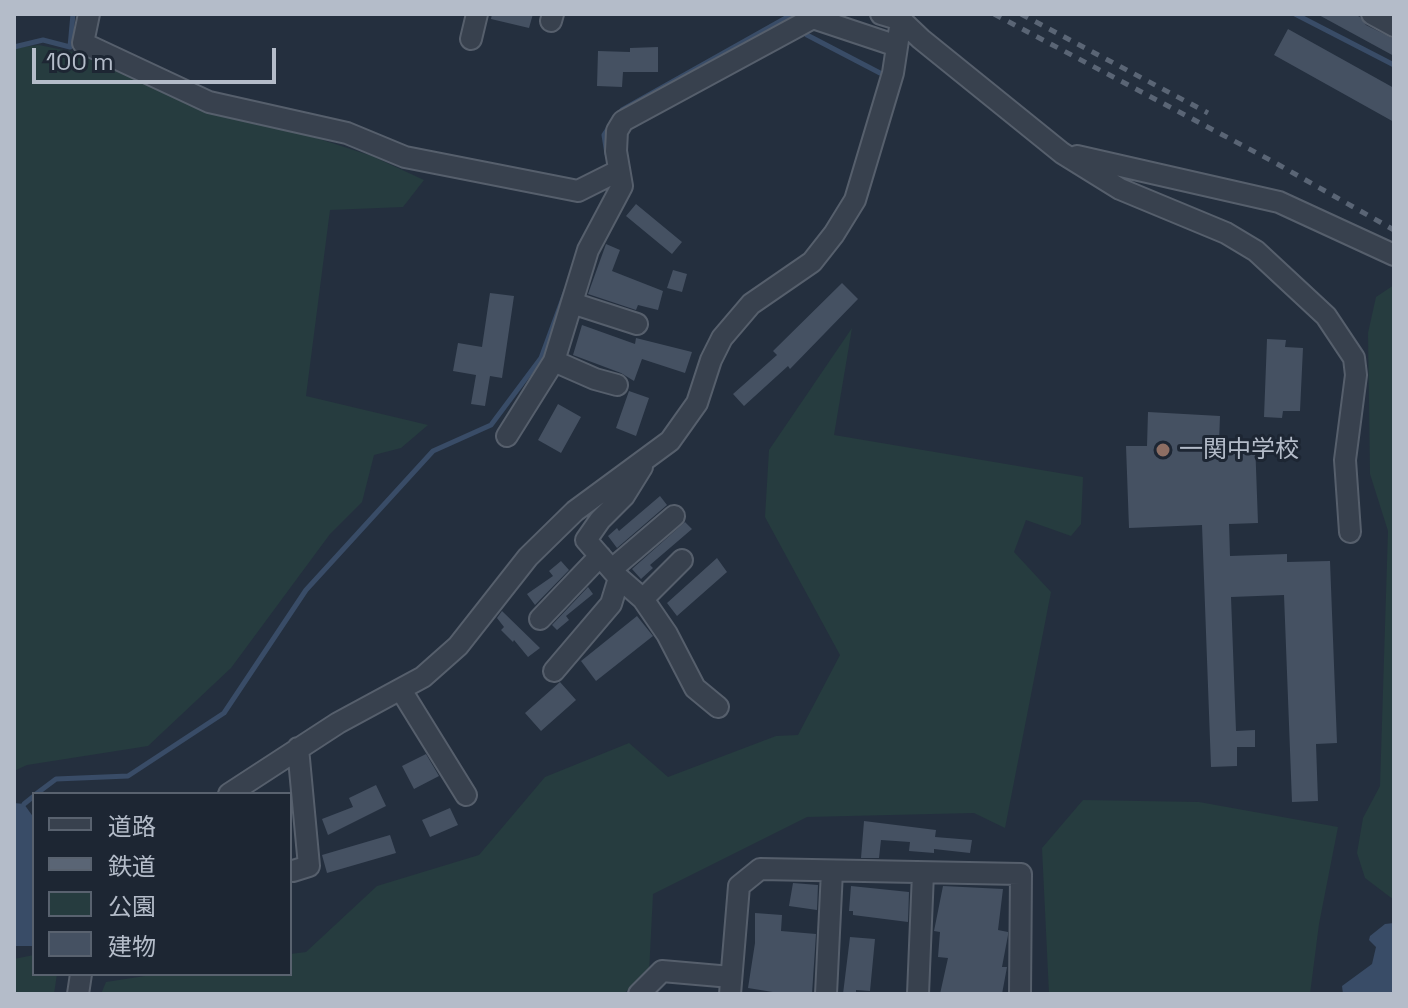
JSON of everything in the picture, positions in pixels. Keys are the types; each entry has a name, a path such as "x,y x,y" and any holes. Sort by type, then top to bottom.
{"street":[{"path":"89,14 83,43 209,102 347,133 405,157 578,191 618,171"},
{"path":"471,39 477,14"},
{"path":"881,14 902,17 921,39 1062,153 1120,189 1226,233 1256,251 1326,316 1354,358 1356,375 1345,460 1350,532"},
{"path":"1372,14 1394,26"},
{"path":"232,792 338,723 423,677 458,646 528,557 575,511 670,441 697,403 722,338 751,304 812,262 855,200 881,119 902,17"},
{"path":"507,436 554,361 588,250 622,186 616,151 617,131 623,121 813,18 897,46"},
{"path":"1062,153 1279,202 1394,255"},
{"path":"572,303 637,324"},
{"path":"554,361 617,385"},
{"path":"647,458 624,496 600,520 586,540 643,599 667,634 695,688 718,707"},
{"path":"540,619 674,516"},
{"path":"643,599 682,560"},
{"path":"554,671 611,604 610,567"},
{"path":"401,690 466,795"},
{"path":"293,871 309,866 298,748"},
{"path":"639,994 662,971 731,986 739,886 760,869 1021,874 1020,994"},
{"path":"826,994 832,871"},
{"path":"918,994 923,873"}],"green space":[{"path":"39,45 98,57 190,97 372,156 424,180 403,207 330,210 306,396 428,425 401,448 374,455 362,502 330,534 231,668 148,746 27,765 14,771 14,48"},
{"path":"1394,285 1394,900 1365,878 1357,853 1363,818 1380,786 1388,531 1370,474 1368,333 1376,297"},
{"path":"852,328 834,435 1083,477 1081,524 1071,536 1026,520 1014,552 1051,592 1005,828 974,813 807,817 653,894 649,973 623,994 101,994 106,982 145,976 292,976 292,954 306,952 377,886 479,855 545,777 629,743 668,777 776,736 798,735 840,655 765,517 769,450"},
{"path":"1083,800 1199,802 1338,827 1319,924 1310,994 1049,994 1042,848"},
{"path":"32,955 32,976 57,976 54,994 14,994 14,959"}],"water":[{"path":"14,803 24,804 32,815 32,946 14,946"},
{"path":"1394,923 1394,992 1343,994 1342,986 1372,964 1376,947 1369,940 1370,936 1385,924"}],"building":[{"path":"492,14 533,14 529,28 491,19"},
{"path":"1317,14 1354,14 1360,17 1366,25 1394,39 1394,56"},
{"path":"1288,29 1394,88 1394,122 1274,55"},
{"path":"658,47 658,72 623,72 622,87 597,86 598,51 630,52 630,48"},
{"path":"636,204 682,242 672,254 626,216"},
{"path":"606,244 620,250 612,271 663,291 658,310 638,305 636,310 588,294"},
{"path":"673,270 687,274 682,292 667,288"},
{"path":"842,283 858,299 790,369 788,366 744,406 733,394 777,355 773,351"},
{"path":"490,293 514,296 502,378 490,376 485,406 471,404 476,375 453,371 458,343 482,347"},
{"path":"582,325 635,344 636,338 692,352 685,373 642,359 634,381 573,355"},
{"path":"1267,339 1286,340 1285,347 1303,348 1300,411 1283,411 1282,418 1264,417"},
{"path":"629,391 649,398 636,436 616,428"},
{"path":"558,404 581,417 561,453 538,440"},
{"path":"1148,412 1220,416 1219,443 1255,441 1258,523 1229,524 1230,556 1287,554 1287,562 1330,561 1337,743 1316,744 1318,801 1292,802 1284,595 1231,597 1236,731 1255,730 1255,747 1237,747 1237,766 1211,767 1202,525 1129,528 1126,446 1147,446"},
{"path":"660,496 667,505 617,548 608,536 617,528 619,531"},
{"path":"685,522 692,529 650,565 653,568 641,579 632,569"},
{"path":"717,558 727,572 677,616 667,603"},
{"path":"561,561 569,570 535,605 527,594 553,576 549,571"},
{"path":"588,587 593,594 566,616 569,620 557,630 552,625"},
{"path":"502,611 540,648 528,657 501,630 504,627 497,618"},
{"path":"637,616 653,636 596,681 581,661"},
{"path":"560,682 576,700 541,731 525,713"},
{"path":"426,754 439,776 414,789 402,766"},
{"path":"376,785 386,806 328,835 322,819 353,807 349,798"},
{"path":"450,808 458,825 430,837 422,820"},
{"path":"864,821 936,830 935,837 972,840 970,853 934,849 934,853 909,851 910,842 881,840 879,858 861,858"},
{"path":"390,835 396,853 327,873 322,855"},
{"path":"793,883 818,885 817,910 789,906"},
{"path":"851,886 909,892 908,922 853,915 853,911 849,911"},
{"path":"943,886 1003,889 998,930 1008,932 1008,935 1002,967 1007,967 1002,994 940,994 948,958 938,957 940,932 934,931"},
{"path":"755,913 782,915 781,931 816,934 812,994 785,994 748,988 755,943"},
{"path":"850,937 875,939 870,991 856,990 856,994 843,994"}],"waterway":[{"path":"14,47 43,40 70,47 73,14"},
{"path":"618,115 793,14 797,21"},
{"path":"1295,14 1394,65"},
{"path":"803,29 807,35 880,73"},
{"path":"607,154 604,135 610,126"},
{"path":"39,792 56,779 128,776 224,713 306,590 433,451 491,425 541,358 566,290"},
{"path":"24,804 32,798"}],"railway":[{"path":"994,14 1272,161 1394,230"},
{"path":"1021,14 1208,113"}],"place":[{"name":"一関中学校","path":"1163,450"}]}
